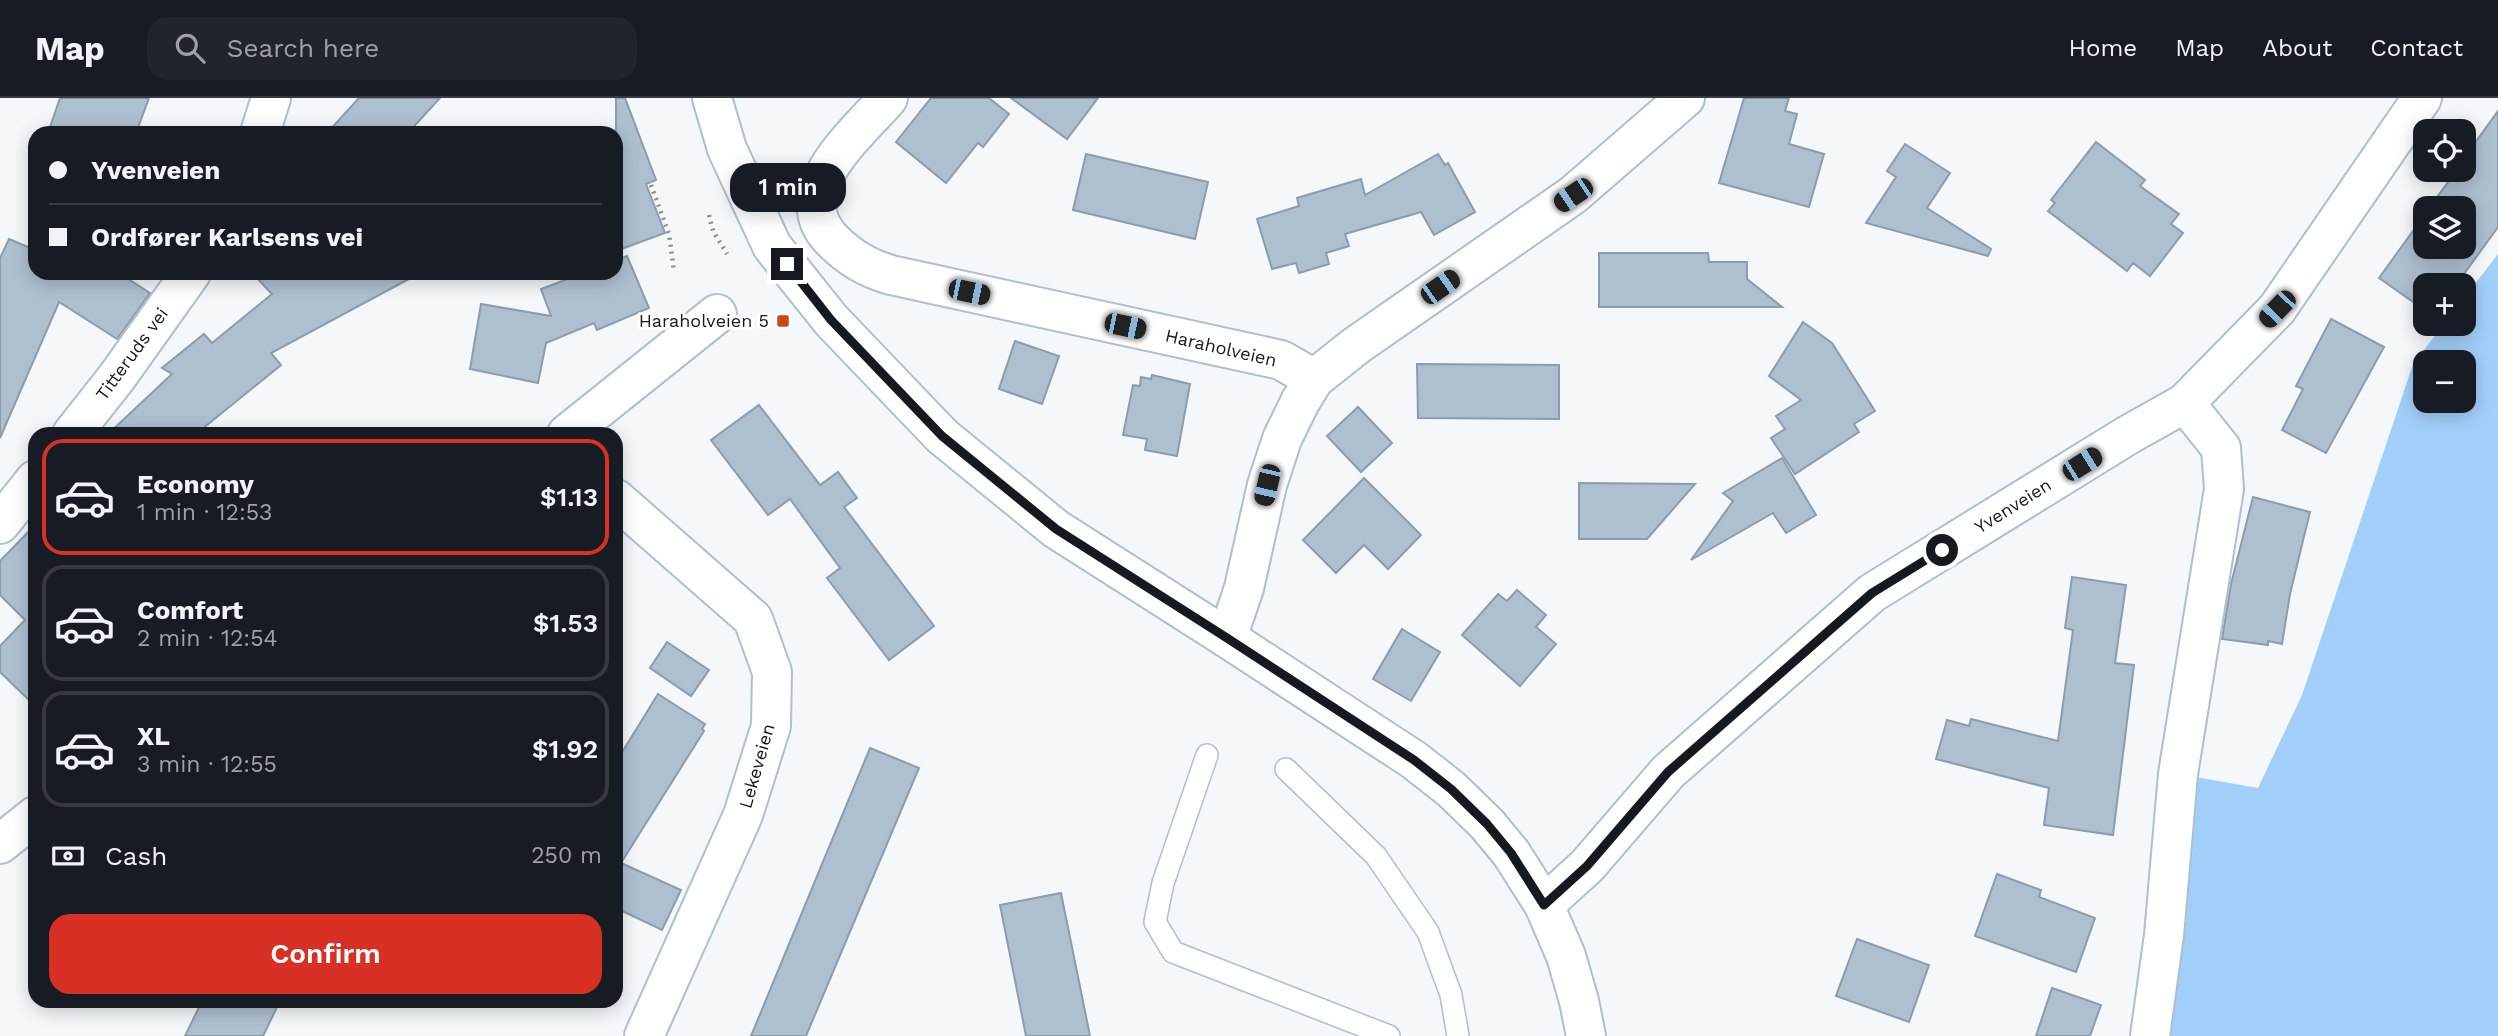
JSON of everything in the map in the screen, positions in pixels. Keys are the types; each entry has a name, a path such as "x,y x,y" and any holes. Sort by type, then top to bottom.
{"street":[{"path":"262,126 271,98"},
{"path":"712,98 726,149 772,246 831,320 942,436 1056,529 1414,760 1451,789 1487,824 1511,853 1544,905 1566,956 1586,1036"},
{"name":"Haraholveien","path":"888,98 828,166 817,193 817,218 829,237 846,254 868,268 1282,360 1314,379"},
{"path":"1227,638 1244,588 1267,485 1282,439 1314,379 1357,345 1573,195 1685,98"},
{"name":"Yvenveien","path":"1544,905 1587,866 1668,772 1872,593 2128,435 2185,403 2277,309 2422,98"},
{"name":"Titteruds vei","path":"78,427 186,280"},
{"path":"576,427 717,314"},
{"path":"2150,1036 2164,935 2178,774 2224,489 2221,448 2185,403"},
{"path":"0,524 28,489"},
{"name":"Lekeveien","path":"623,505 753,620 772,672 771,726 743,815 644,1036"},
{"path":"0,844 28,822"}],"lane":[{"path":"1207,755 1163,883 1155,922 1173,952 1389,1036"},
{"path":"1286,769 1376,856 1427,932 1451,995 1458,1036"}],"path":[{"path":"651,185 669,234 674,271"}],"shaded area":[{"path":"2498,254 2498,1036 2147,1036 2178,774 2258,788 2302,695 2413,364 2413,413 2476,413 2476,350 2424,350 2435,336 2476,336 2476,282"}],"building":[{"path":"60,98 149,98 139,126 50,126"},
{"path":"359,98 440,98 414,126 333,126"},
{"path":"616,98 625,98 656,180 646,184 665,233 623,248 623,126 616,126"},
{"path":"931,98 989,98 1009,114 983,147 978,143 946,183 896,142"},
{"path":"1011,98 1098,98 1067,139"},
{"path":"1744,98 1789,98 1785,111 1797,114 1789,144 1824,154 1809,207 1719,183"},
{"path":"2498,111 2498,227 2476,257 2476,196 2438,196 2448,182 2476,182 2476,141"},
{"path":"2096,142 2145,180 2140,186 2179,214 2171,224 2183,233 2150,276 2133,263 2127,271 2048,211 2055,203 2051,200"},
{"path":"1905,144 1950,173 1927,208 1991,249 1988,256 1866,223 1896,177 1887,171"},
{"path":"1086,154 1208,182 1195,239 1073,210"},
{"path":"1438,154 1445,165 1448,163 1475,212 1434,235 1421,212 1345,234 1349,246 1326,253 1329,264 1299,273 1296,263 1272,269 1257,219 1299,206 1297,198 1361,179 1365,195"},
{"path":"2413,231 2413,259 2475,259 2465,273 2413,273 2413,302 2379,278"},
{"path":"9,239 28,247 28,280 130,280 150,293 117,339 59,302 0,438 0,258"},
{"path":"1599,253 1708,253 1709,262 1747,262 1747,279 1782,307 1599,307"},
{"path":"627,256 649,308 597,330 594,323 546,343 538,383 470,369 481,304 551,316 541,289 565,280 623,280 623,257"},
{"path":"259,280 407,280 271,353 281,365 205,427 115,427 172,374 162,368 204,334 212,343 272,294"},
{"path":"2331,319 2384,347 2326,453 2282,430 2303,389 2296,386"},
{"path":"1803,322 1832,343 1875,411 1854,424 1859,432 1795,474 1771,438 1785,429 1776,416 1801,400 1769,376"},
{"path":"1015,341 1059,356 1042,404 999,389"},
{"path":"1417,364 1559,365 1559,419 1418,418"},
{"path":"1152,375 1190,384 1177,456 1145,450 1147,439 1123,435 1133,385 1140,386 1141,377 1151,379"},
{"path":"759,405 820,485 838,472 857,498 844,507 934,626 889,660 827,578 840,568 790,499 768,515 711,440"},
{"path":"1358,407 1392,443 1361,472 1327,436"},
{"path":"1782,458 1816,515 1786,533 1773,513 1691,560 1733,501 1723,493"},
{"path":"1364,478 1421,535 1388,569 1364,545 1336,573 1303,540"},
{"path":"1579,483 1695,484 1647,539 1579,539"},
{"path":"2253,497 2310,512 2290,594 2282,644 2268,641 2268,645 2222,639 2231,584"},
{"path":"28,532 28,699 0,672 0,646 25,620 0,595 0,561"},
{"path":"2072,577 2126,585 2115,663 2134,665 2113,835 2044,825 2049,788 1936,759 1947,720 1969,726 1971,719 2058,741 2073,630 2065,628"},
{"path":"1517,590 1546,615 1536,627 1556,644 1520,686 1462,635 1498,594 1507,601"},
{"path":"1402,629 1440,652 1411,701 1373,679"},
{"path":"667,642 709,670 691,696 650,668"},
{"path":"658,694 705,724 702,729 704,731 623,860 623,751"},
{"path":"870,748 919,768 806,1036 751,1036"},
{"path":"623,864 681,890 662,930 623,911"},
{"path":"1997,874 2041,890 2039,897 2095,918 2076,972 1975,936"},
{"path":"1061,893 1090,1036 1026,1036 1000,905"},
{"path":"1857,939 1929,965 1909,1022 1836,996"},
{"path":"2052,988 2101,1005 2090,1036 2036,1036"},
{"path":"199,1008 277,1008 263,1036 185,1036"}],"place":[{"name":"Haraholveien 5","path":"783,321"}],"route":[{"path":"787,264 831,320 942,436 1056,529 1414,760 1451,789 1487,824 1511,853 1544,905 1587,866 1668,772 1872,593 1942,550"}]}
